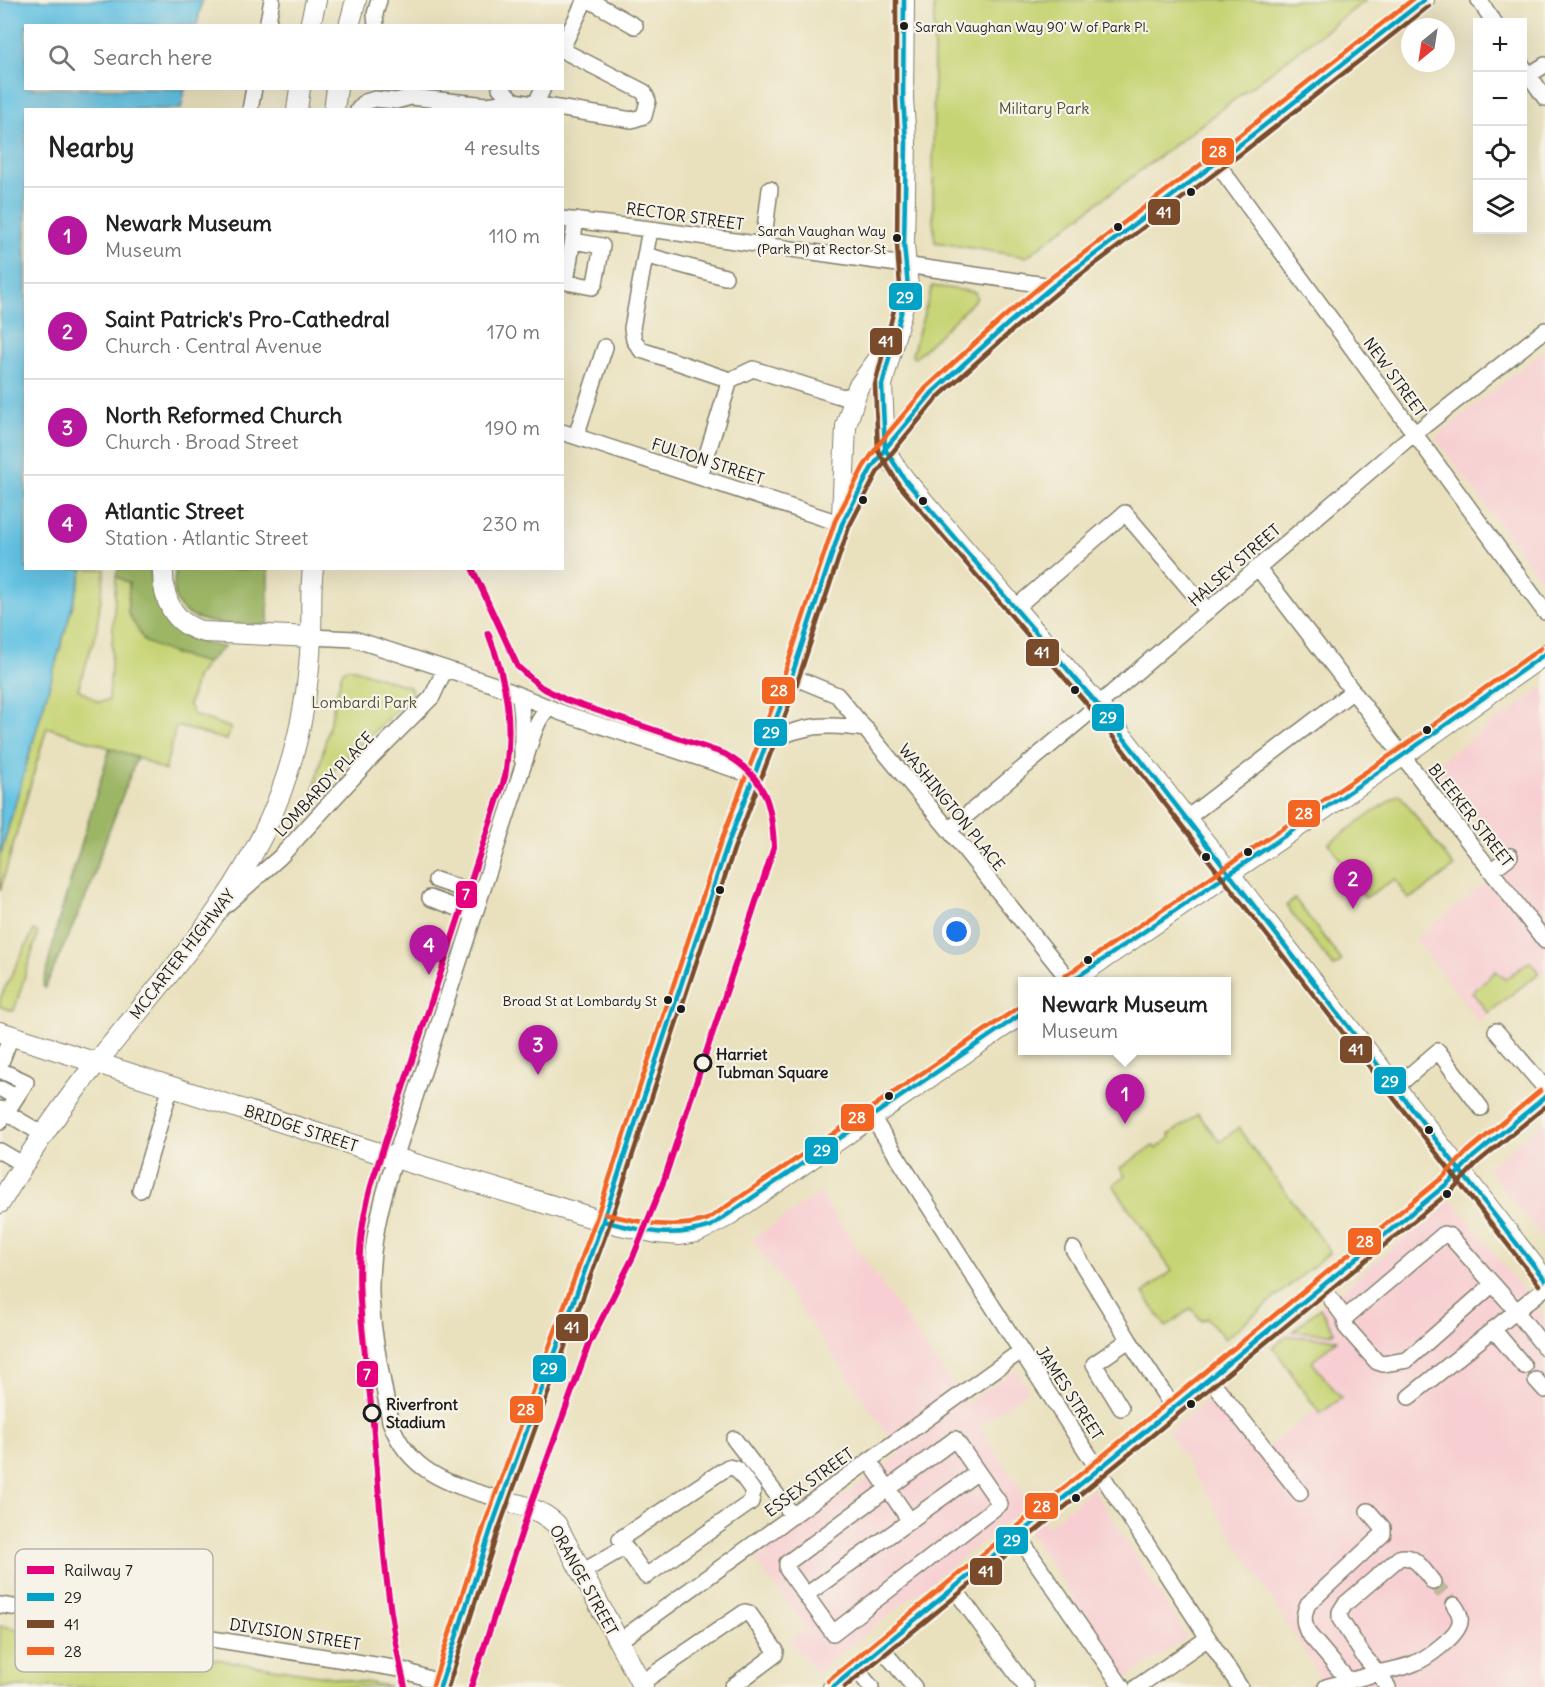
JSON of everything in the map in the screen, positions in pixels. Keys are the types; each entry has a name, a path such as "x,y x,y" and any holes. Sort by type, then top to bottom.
{"main road":[{"path":"310,24 316,0"},
{"path":"350,24 356,0"},
{"path":"904,0 903,99 906,142 904,245 908,287 882,385 885,449 905,480 1098,705 1545,1280"},
{"path":"441,1685 502,1500 603,1221 727,846 768,741 842,524 858,492 885,449 920,407 961,365 1053,286 1424,0"},
{"path":"334,108 337,90"},
{"path":"842,524 846,426 858,387 894,338"},
{"path":"164,570 166,599 180,621 195,630 205,633 311,638"},
{"name":"MCCARTER HIGHWAY","path":"0,1203 44,1135 96,1063 217,913 251,858 282,792 295,747 304,703 311,638 313,570"},
{"path":"1076,977 1402,756 1545,654"},
{"name":"BRIDGE STREET","path":"5,1034 395,1158 603,1221 680,1235 697,1232 726,1217 1018,1016"},
{"path":"833,1687 1448,1183 1473,1157 1545,1097"},
{"name":"ORANGE STREET","path":"502,1500 530,1507 549,1517 556,1524 642,1685"}],"street":[{"path":"267,24 273,0"},
{"path":"376,24 375,14 379,0"},
{"path":"564,45 587,0 635,26"},
{"path":"1479,0 1491,18"},
{"path":"564,50 644,92 648,101 644,116 632,120 564,109"},
{"path":"1527,70 1545,65"},
{"path":"1527,71 1545,98"},
{"path":"250,108 254,90"},
{"path":"502,90 514,101"},
{"path":"535,105 542,90"},
{"path":"360,108 365,102 375,99 396,105 411,97 445,94 487,105 514,101 554,108"},
{"name":"NEW STREET","path":"1216,162 1545,612"},
{"path":"763,245 770,189"},
{"path":"569,220 573,241 564,287 592,287 595,283 603,246 573,241"},
{"name":"RECTOR STREET","path":"569,220 650,229 1053,286"},
{"path":"650,229 632,328 634,340 641,350 730,380 753,369 843,397 855,394"},
{"path":"645,255 725,277"},
{"name":"HALSEY STREET","path":"949,830 1414,434 1545,330"},
{"path":"569,434 605,347"},
{"path":"700,477 730,380"},
{"name":"FULTON STREET","path":"569,434 842,524"},
{"path":"1015,608 1125,513 1208,611"},
{"name":"BLEEKER STREET","path":"1258,568 1545,941"},
{"path":"311,638 354,639 492,684 549,708 755,776"},
{"name":"LOMBARDY PLACE","path":"217,913 280,858 373,756 432,697 445,669"},
{"name":"WASHINGTON PLACE","path":"791,676 837,695 1067,977"},
{"path":"1187,818 1353,691"},
{"path":"520,697 522,769"},
{"path":"502,1500 443,1480 425,1471 402,1448 390,1421 374,1323 371,1271 377,1222 395,1158 538,722 542,713 549,708"},
{"path":"768,741 794,730 818,725 835,724 866,729"},
{"path":"1491,871 1510,856"},
{"path":"436,880 480,895"},
{"path":"430,898 474,914"},
{"path":"1496,1031 1545,1088"},
{"path":"0,1065 5,1034"},
{"path":"1396,1087 1438,1051 1481,1108"},
{"path":"0,1070 26,1082 2,1114 44,1135"},
{"path":"140,1190 171,1086"},
{"path":"1,1089 16,1097"},
{"name":"JAMES STREET","path":"872,1117 1240,1687"},
{"path":"0,1151 24,1165"},
{"path":"1345,1318 1444,1234 1450,1236 1493,1284 1541,1343 1520,1361 1493,1329"},
{"path":"1073,1249 1174,1409"},
{"path":"1322,1287 1345,1318 1346,1327 1377,1362 1383,1364 1401,1363 1407,1360 1493,1284"},
{"path":"1409,1397 1545,1288"},
{"path":"1121,1408 1094,1364 1129,1340"},
{"name":"ESSEX STREET","path":"619,1641 1021,1351"},
{"path":"1210,1379 1300,1493"},
{"path":"734,1439 793,1515"},
{"path":"955,1439 978,1472 1000,1504 833,1632 787,1569 788,1562 955,1439"},
{"path":"869,1461 910,1521"},
{"path":"579,1568 622,1543 728,1467 737,1469 753,1491 751,1502 646,1576 622,1543"},
{"path":"806,1595 978,1472"},
{"path":"1348,1680 1308,1632 1304,1624 1304,1613 1308,1604 1383,1534 1383,1528 1368,1511"},
{"path":"1018,1536 1122,1687"},
{"path":"1388,1687 1363,1655 1340,1619 1340,1612 1345,1604 1399,1558 1406,1556 1413,1558 1433,1582"},
{"path":"954,1588 1026,1687"},
{"name":"DIVISION STREET","path":"0,1605 15,1607"},
{"path":"1326,1687 1413,1664 1426,1658 1457,1631 1461,1621 1454,1605"},
{"path":"642,1685 745,1612 749,1613 776,1650 775,1655 732,1687"},
{"path":"1137,1687 1208,1638"},
{"name":"DIVISION STREET","path":"213,1639 400,1669 441,1685"},
{"path":"881,1648 914,1687"},
{"path":"856,1669 871,1687"}],"shaded area":[{"path":"1545,349 1545,586 1435,437"},
{"path":"1545,686 1545,970 1479,1022 1415,939 1511,863 1438,767 1440,761"},
{"path":"1545,1121 1545,1241 1487,1168"},
{"path":"819,1193 965,1404 1016,1370 1029,1390 979,1426 1046,1527 1093,1488 1187,1637 1127,1678 1017,1514 816,1673 789,1640 806,1628 755,1560 901,1454 752,1239"},
{"path":"1452,1199 1545,1318 1545,1687 1307,1687 1319,1675 1168,1432 1218,1391 1262,1451 1317,1409 1272,1347"}],"green space":[{"name":"Military Park","path":"934,0 1366,0 1026,257 935,242 933,220"},
{"path":"932,286 975,292 977,298 915,358 912,355"},
{"path":"83,570 105,570 96,633 78,689 98,702 109,700 116,576 129,583 128,613 174,654 207,663 196,678 189,705 194,715 231,728 227,740 176,726 165,771 137,757 47,727 0,891 0,856"},
{"path":"118,570 151,570 157,601 173,627 192,639 224,647 207,663 174,654 145,642 128,613 129,583 116,576"},
{"path":"175,570 268,570 268,625 215,623 201,620 189,615 180,607 175,597"},
{"name":"Lombardi Park","path":"348,667 410,687 413,694 314,789 342,672"},
{"path":"110,748 137,757 97,863 93,881 45,988 43,986 57,926"},
{"path":"1399,794 1454,867 1408,899 1395,879 1365,898 1329,843"},
{"path":"1295,899 1342,961 1334,967 1286,906"},
{"path":"34,930 38,933 14,1011 0,1007 0,998"},
{"path":"1530,961 1539,973 1488,1013 1472,992 1496,971 1505,979"},
{"path":"1198,1114 1220,1142 1239,1127 1249,1144 1326,1245 1329,1253 1225,1339 1207,1318 1202,1321 1191,1308 1166,1327 1143,1293 1172,1271 1113,1185 1125,1176 1120,1168 1153,1146 1156,1149 1170,1138 1169,1135"},
{"path":"1320,1308 1334,1332 1330,1334 1293,1331"},
{"path":"1287,1336 1337,1339 1312,1362 1341,1398 1320,1414 1273,1347"},
{"path":"0,1626 15,1628 15,1672 213,1672 213,1659 389,1686 389,1687 0,1687"}],"water":[{"path":"0,0 202,0 197,24 24,24 24,90 185,90 181,108 24,108 24,570 83,570 0,856"}],"tunnel":[{"path":"1433,1582 1454,1605"}],"rail line":[{"name":"7","path":"471,1687 530,1507 589,1344 633,1257 664,1180 774,847 771,817 764,793 758,782 739,763 725,754 566,700 541,687 518,667 473,570"},
{"name":"7","path":"405,1687 398,1656 385,1561 360,1305 361,1242 365,1210 374,1176 505,777 509,739 507,704 500,669 488,633"}],"transit line":[{"name":"41","path":"896,0 897,245 900,286 875,385 878,451 899,485 1092,710 1539,1285"},
{"name":"29","path":"904,0 903,99 906,142 904,245 908,287 882,385 885,449 905,480 1098,705 1545,1280"},
{"name":"28","path":"433,1685 485,1523 596,1219 720,844 780,687 835,521 864,466 879,444 926,388 1005,316 1048,280 1232,141 1412,0"},
{"name":"29","path":"440,1687 492,1526 603,1221 727,846 787,690 842,524 871,469 932,393 1010,322 1053,286 1237,147 1424,0"},
{"name":"41","path":"448,1687 499,1528 610,1223 734,849 794,692 849,527 877,473 937,398 1015,328 1058,292 1242,153 1429,6"},
{"name":"28","path":"1065,976 1398,750 1541,648"},
{"name":"29","path":"1077,977 1402,756 1545,654"},
{"name":"28","path":"605,1214 669,1225 695,1223 708,1219 1018,1008"},
{"name":"29","path":"603,1221 670,1233 711,1226 1018,1016"},
{"name":"28","path":"828,1681 1443,1177 1468,1151 1540,1091"},
{"name":"29","path":"833,1687 1448,1183 1473,1157 1545,1097"},
{"name":"41","path":"845,1687 1453,1189 1478,1162 1545,1107"}],"place":[{"name":"Sarah Vaughan Way 90' W of Park Pl.","path":"904,26"},
{"name":"Sarah Vaughan Way (Park Pl) at Rector St","path":"897,238"},
{"name":"Saint Patrick's Pro-Cathedral","path":"1353,909"},
{"name":"Atlantic Street","path":"429,975"},
{"name":"Broad St at Lombardy St","path":"668,1000"},
{"name":"Harriet Tubman Square","path":"703,1063"},
{"name":"North Reformed Church","path":"538,1075"},
{"name":"Newark Museum","path":"1125,1124"},
{"name":"Riverfront Stadium","path":"372,1413"}]}
